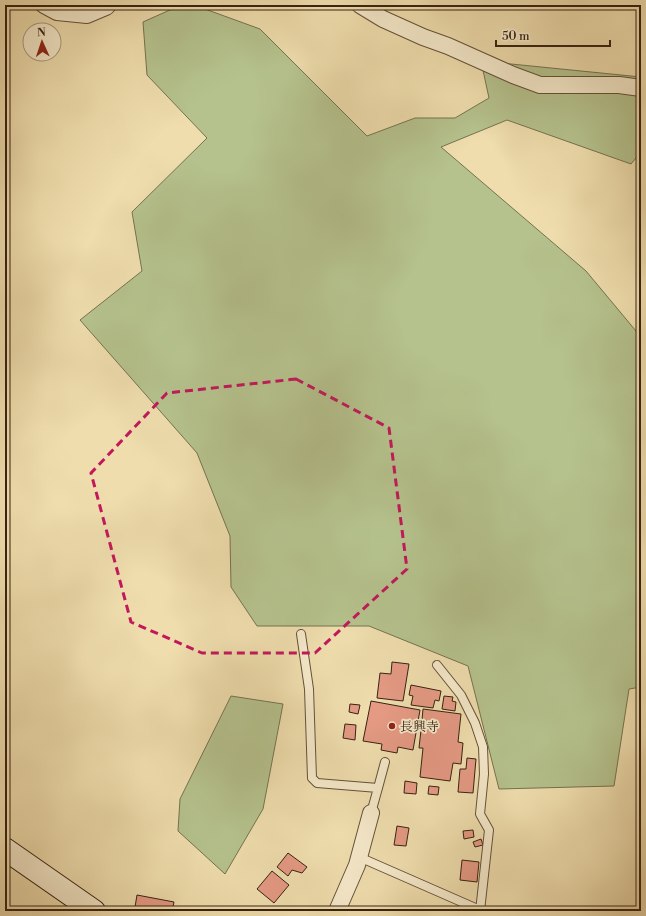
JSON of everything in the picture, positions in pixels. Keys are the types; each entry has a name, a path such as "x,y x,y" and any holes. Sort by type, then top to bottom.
{"main road":[{"path":"5,849 94,911"}],"street":[{"path":"44,5 57,12 87,15 108,5"},
{"path":"360,5 383,19 423,37 540,85 619,85 641,88"},
{"path":"337,911 359,857 371,813"}],"lane":[{"path":"301,634 309,689 312,778 318,783 378,788"},
{"path":"359,857 480,911 489,830 480,814 484,774 483,747 475,723 461,695 437,665"},
{"path":"371,813 385,762"}],"highlighted area":[{"path":"296,379 389,428 407,569 315,653 202,653 131,622 91,473 167,393"}],"green space":[{"path":"181,5 194,5 260,29 367,136 415,118 455,118 489,98 481,61 641,77 641,152 631,164 507,120 441,147 586,271 641,337 641,687 629,689 614,786 499,789 468,666 369,626 257,626 231,587 230,536 197,453 80,320 142,271 132,212 207,138 147,75 143,22"},
{"path":"231,696 283,704 263,809 225,874 178,831 180,799"}],"building":[{"path":"392,662 409,664 403,701 377,698 380,673 391,674"},
{"path":"411,685 441,691 439,701 435,700 433,708 411,705 413,696 409,695"},
{"path":"444,696 453,697 452,701 456,702 455,711 442,709"},
{"name":"長興寺","path":"371,701 420,710 413,750 398,747 397,753 381,750 382,744 363,741"},
{"path":"350,704 360,705 358,714 349,712"},
{"path":"423,709 461,714 458,742 463,743 461,764 453,763 450,781 420,777 423,748 419,748 421,730 425,731 426,720 422,720"},
{"path":"345,724 356,725 355,740 343,738"},
{"path":"467,758 476,759 473,793 458,792 460,769 466,769"},
{"path":"405,781 417,783 416,794 404,793"},
{"path":"429,786 439,787 438,795 428,794"},
{"path":"397,826 409,828 406,846 394,845"},
{"path":"473,830 474,837 464,839 463,831"},
{"path":"481,839 483,845 475,847 473,842"},
{"path":"288,853 307,867 302,873 292,870 288,876 277,867"},
{"path":"462,860 479,862 477,882 460,880"},
{"path":"272,871 289,885 274,903 257,889"},
{"path":"137,895 174,902 172,911 144,911 145,909 135,907"}],"place":[{"name":"長興寺","path":"392,726"}]}
